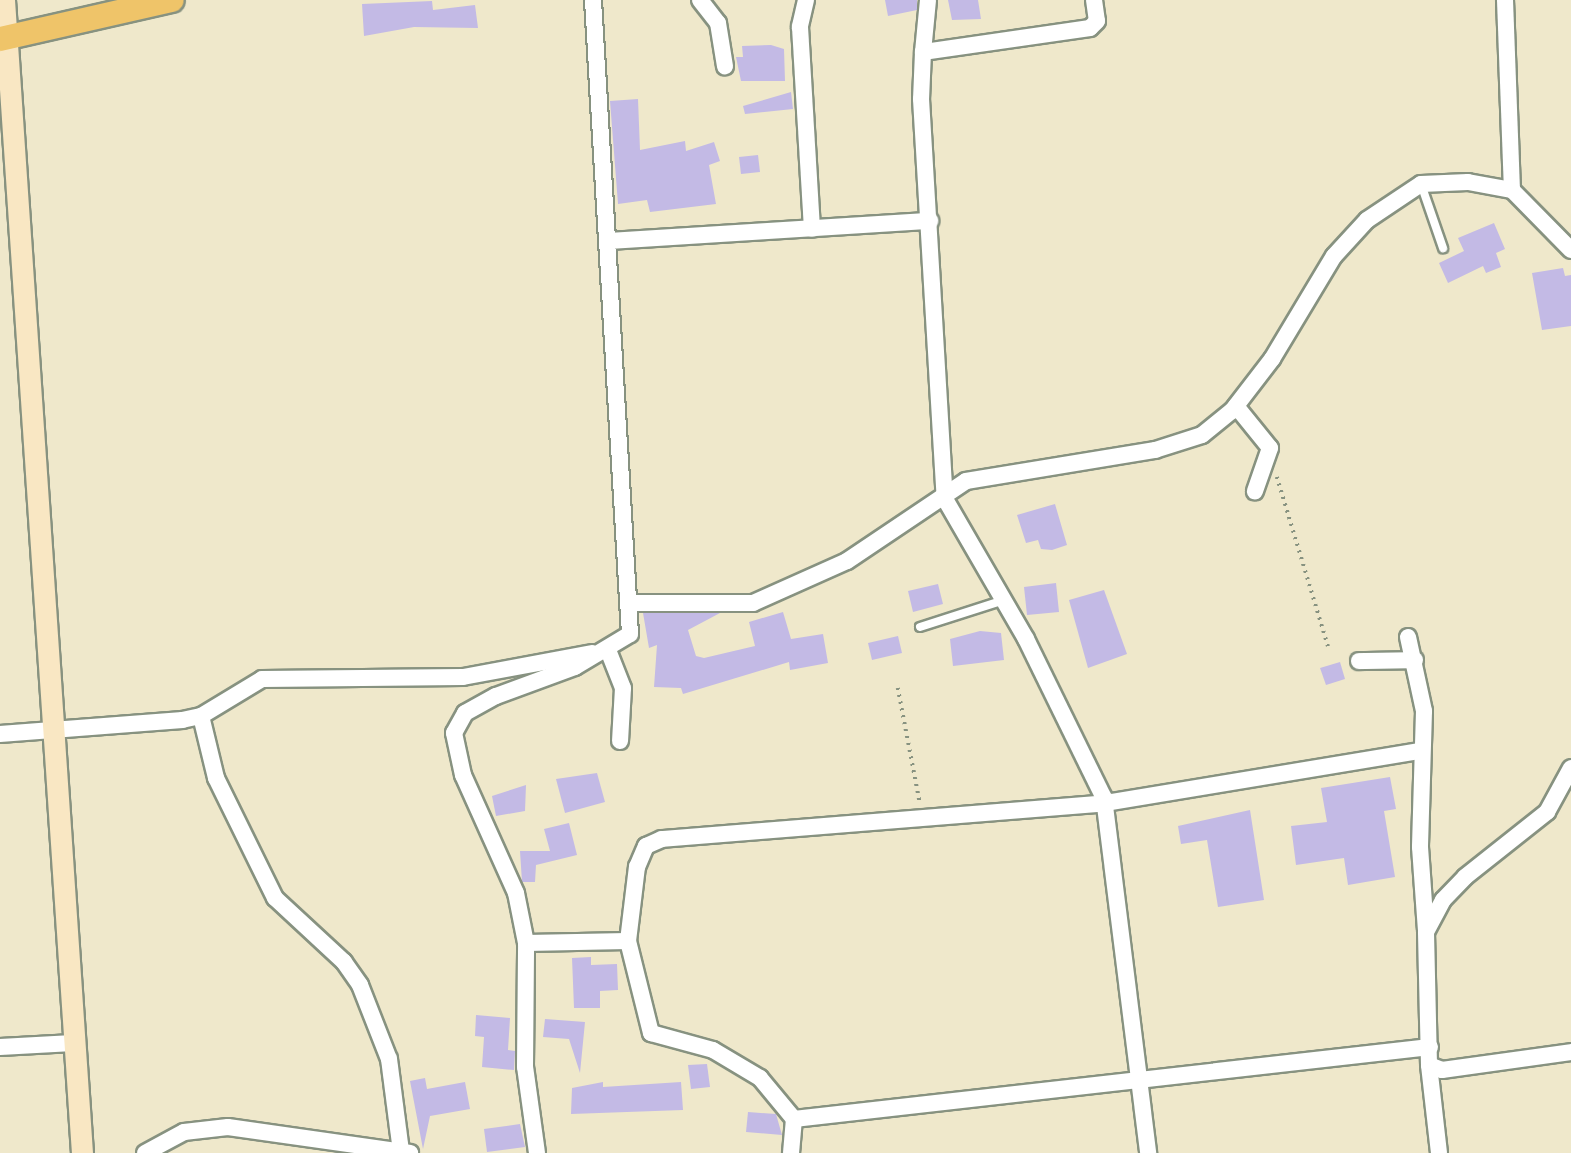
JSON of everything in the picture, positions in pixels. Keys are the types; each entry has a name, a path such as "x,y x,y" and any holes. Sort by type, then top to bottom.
{"main road":[{"path":"2,39 172,0"}],"street":[{"path":"4,0 2,39 82,1153"},
{"path":"537,1153 525,1067 526,943 516,893 457,757 456,726 496,695 627,641 632,603 593,0"},
{"path":"700,0 718,23 725,66"},
{"path":"806,0 800,27 812,229"},
{"path":"928,0 923,52 945,499 1004,600 1086,752 1105,803 1148,1153"},
{"path":"923,52 1090,28 1097,21 1094,0"},
{"path":"1505,0 1512,190"},
{"path":"632,603 753,603 811,581 987,473 1156,450 1202,435 1236,406 1334,256 1367,220 1422,184 1468,181 1512,190 1571,250"},
{"path":"609,242 930,221"},
{"path":"1236,406 1257,426 1270,455 1255,491"},
{"path":"1408,637 1424,711 1420,751 1429,1065 1439,1153"},
{"path":"0,734 201,716 262,679 463,677 603,651"},
{"path":"603,651 623,688 620,740"},
{"path":"1359,661 1415,660"},
{"path":"145,1153 184,1132 211,1127 406,1152 389,1059 360,985 344,962 275,898 216,778 201,716"},
{"path":"791,1153 794,1119 760,1078 713,1050 651,1033 628,941 637,867 646,846 662,839 1105,803 1420,751"},
{"path":"1426,932 1443,900 1465,877 1547,812 1571,768"},
{"path":"526,943 628,941"},
{"path":"0,1047 73,1043"},
{"path":"794,1119 1430,1047"},
{"path":"1429,1065 1442,1070 1571,1052"}],"lane":[{"path":"1422,184 1443,248"},
{"path":"920,627 1004,600"}],"path":[{"path":"1270,455 1328,646"},
{"path":"898,688 923,819"}],"building":[{"path":"885,0 917,0 917,10 888,16"},
{"path":"948,0 978,0 981,19 952,20"},
{"path":"432,1 433,10 475,5 478,28 414,27 364,36 362,4"},
{"path":"771,45 784,49 785,81 741,81 736,57 743,57 742,46"},
{"path":"791,92 793,109 745,114 743,106"},
{"path":"638,99 640,150 685,141 686,151 714,142 720,161 709,165 716,204 650,212 647,200 618,204 610,101"},
{"path":"758,155 760,172 741,174 739,157"},
{"path":"1494,223 1505,249 1496,253 1501,267 1486,273 1483,266 1448,283 1439,263 1464,251 1458,238"},
{"path":"1563,268 1565,276 1571,275 1571,326 1542,330 1532,273"},
{"path":"1055,504 1067,545 1052,550 1041,549 1038,540 1026,543 1017,515"},
{"path":"1056,583 1059,612 1027,615 1024,587"},
{"path":"938,584 943,604 913,612 908,591"},
{"path":"1104,590 1127,654 1088,668 1069,600"},
{"path":"783,612 791,639 823,634 828,663 790,670 789,662 683,694 681,688 654,687 657,645 649,648 643,613 720,613 688,630 696,656 704,658 755,646 749,622"},
{"path":"980,631 1001,633 1004,660 953,666 950,639"},
{"path":"898,636 902,653 872,660 868,643"},
{"path":"1340,662 1345,679 1326,685 1320,668"},
{"path":"597,773 605,802 565,813 556,779"},
{"path":"1390,777 1396,809 1384,811 1395,877 1348,885 1344,858 1296,865 1291,826 1327,822 1321,788"},
{"path":"526,785 525,811 496,816 492,796"},
{"path":"1250,810 1264,900 1218,907 1207,840 1181,844 1178,826"},
{"path":"569,823 577,855 536,865 535,882 522,882 520,851 550,851 544,829"},
{"path":"591,957 591,965 617,964 618,990 600,991 600,1008 574,1008 572,958"},
{"path":"476,1015 510,1018 508,1050 515,1051 514,1070 482,1067 484,1037 475,1036"},
{"path":"545,1019 585,1022 580,1073 569,1039 543,1037"},
{"path":"707,1064 710,1087 691,1089 688,1065"},
{"path":"425,1078 427,1089 465,1082 470,1109 430,1116 423,1149 410,1081"},
{"path":"603,1082 603,1087 681,1082 683,1110 571,1114 572,1088"},
{"path":"748,1112 776,1114 782,1135 746,1132"},
{"path":"520,1124 525,1147 487,1152 484,1129"}]}
